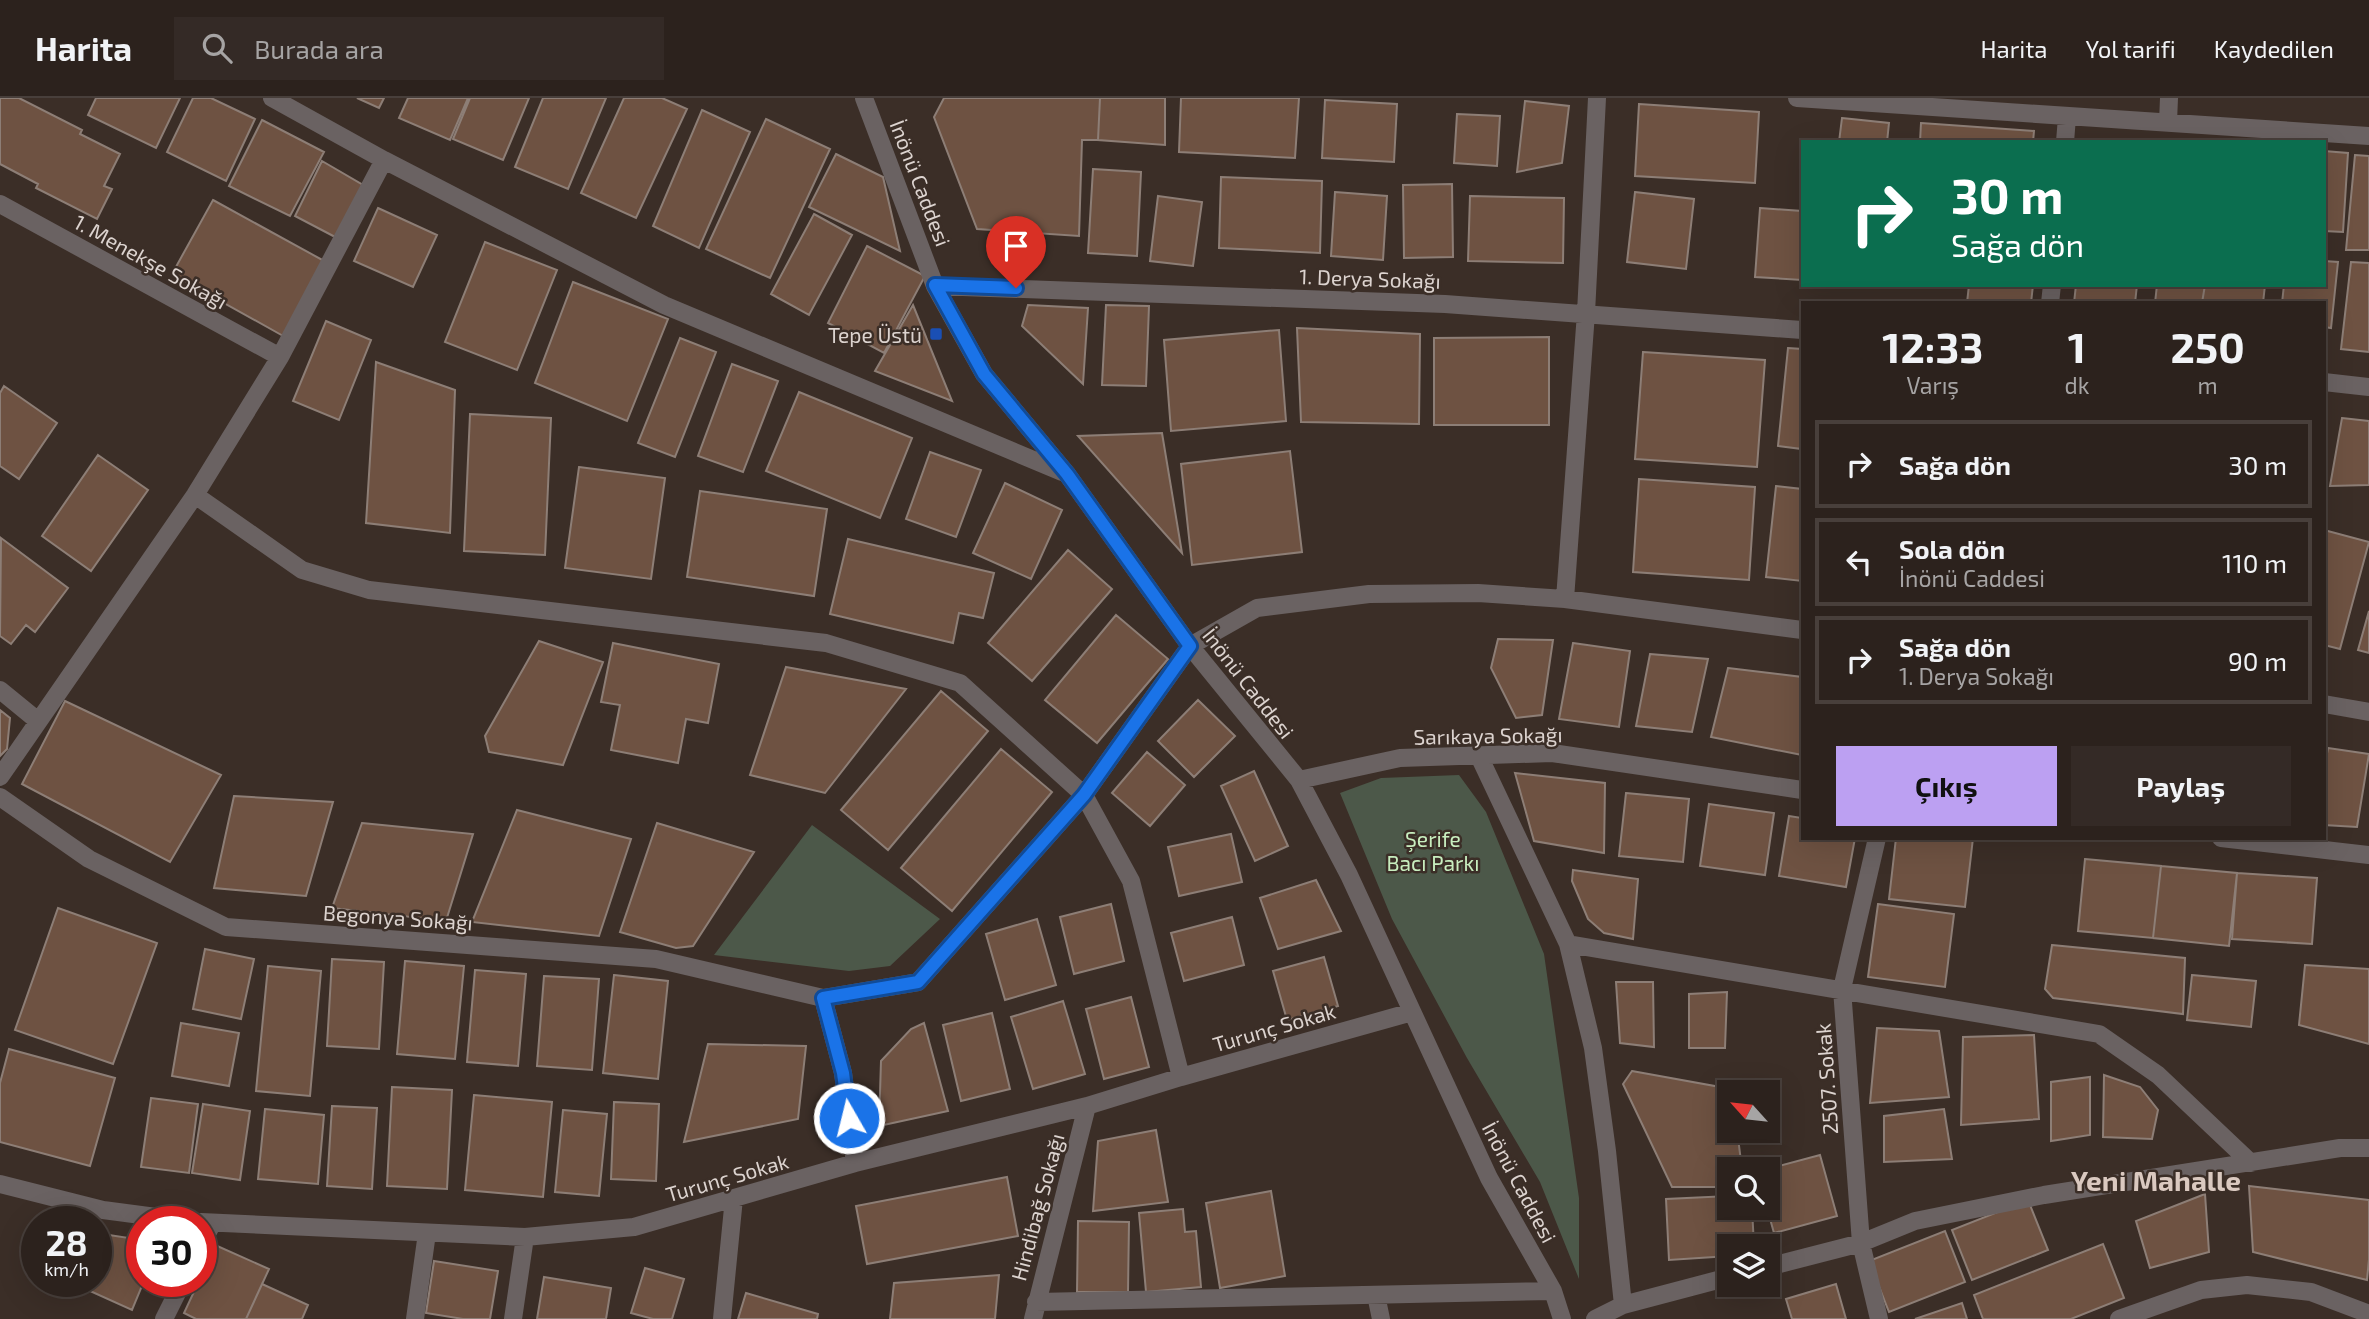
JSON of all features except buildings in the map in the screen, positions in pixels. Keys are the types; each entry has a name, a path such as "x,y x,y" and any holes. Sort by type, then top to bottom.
{"street":[{"path":"272,98 384,160 664,305 1067,474"},
{"path":"1565,599 1586,313 1597,98"},
{"path":"1797,98 2369,136"},
{"path":"2168,122 2169,98"},
{"name":"İnönü Caddesi","path":"868,100 935,285 984,374 1067,474 1190,646 1299,780 1349,874 1489,1178 1553,1291 1562,1319"},
{"path":"2065,140 2067,117"},
{"path":"0,778 195,495 280,357 384,160"},
{"name":"1. Menekşe Sokağı","path":"0,204 280,357"},
{"name":"1. Derya Sokağı","path":"935,285 1445,304 1801,330"},
{"path":"2326,382 2369,387"},
{"path":"195,495 302,570 369,590 825,643 960,683 1084,795 1131,881 1181,1077"},
{"path":"855,1163 843,1073 823,998 918,982 1084,795 1190,646 1257,608 1368,594 1478,593 1565,599 1801,630"},
{"path":"0,690 38,721"},
{"path":"2326,704 2369,712"},
{"name":"Sarıkaya Sokağı","path":"1299,780 1400,758 1552,753 1801,790"},
{"path":"1479,756 1568,944 1593,1048 1623,1305"},
{"name":"Begonya Sokağı","path":"0,797 89,859 226,928 656,959 823,998"},
{"name":"2507. Sokak","path":"1877,840 1842,989 1861,1242 1879,1319"},
{"path":"2238,840 2369,855"},
{"path":"1568,944 2099,1034 2158,1075 2251,1163"},
{"name":"Turunç Sokak","path":"217,1224 525,1237 635,1227 855,1163 1087,1106 1412,1013"},
{"name":"Hindibağ Sokağı","path":"1034,1310 1087,1106"},
{"path":"1780,1264 1861,1242 1915,1221 2031,1197 2340,1148 2369,1148"},
{"name":"Turunç Sokak","path":"0,1184 103,1210 126,1213"},
{"path":"722,1319 734,1198"},
{"path":"415,1319 427,1233"},
{"path":"513,1319 525,1237"},
{"path":"1595,1319 1623,1305 1717,1280"},
{"path":"2119,1319 2202,1290 2247,1285 2311,1292 2369,1314"},
{"path":"1034,1310 1376,1295 1553,1291"},
{"path":"1376,1295 1381,1319"},
{"path":"164,1319 175,1297"}],"green space":[{"name":"Şerife Bacı Parkı","path":"1459,775 1486,812 1544,954 1579,1198 1579,1279 1540,1182 1467,1058 1392,919 1340,793 1381,778"},
{"path":"812,825 940,919 890,966 849,971 714,955"}],"place":[{"name":"Tepe Üstü","path":"936,334"}],"district":[{"name":"Yeni Mahalle","path":"2156,1180"}],"route":[{"path":"849,1118 843,1073 823,998 918,982 1084,795 1190,646 1067,474 984,374 935,285 1016,288"}]}
